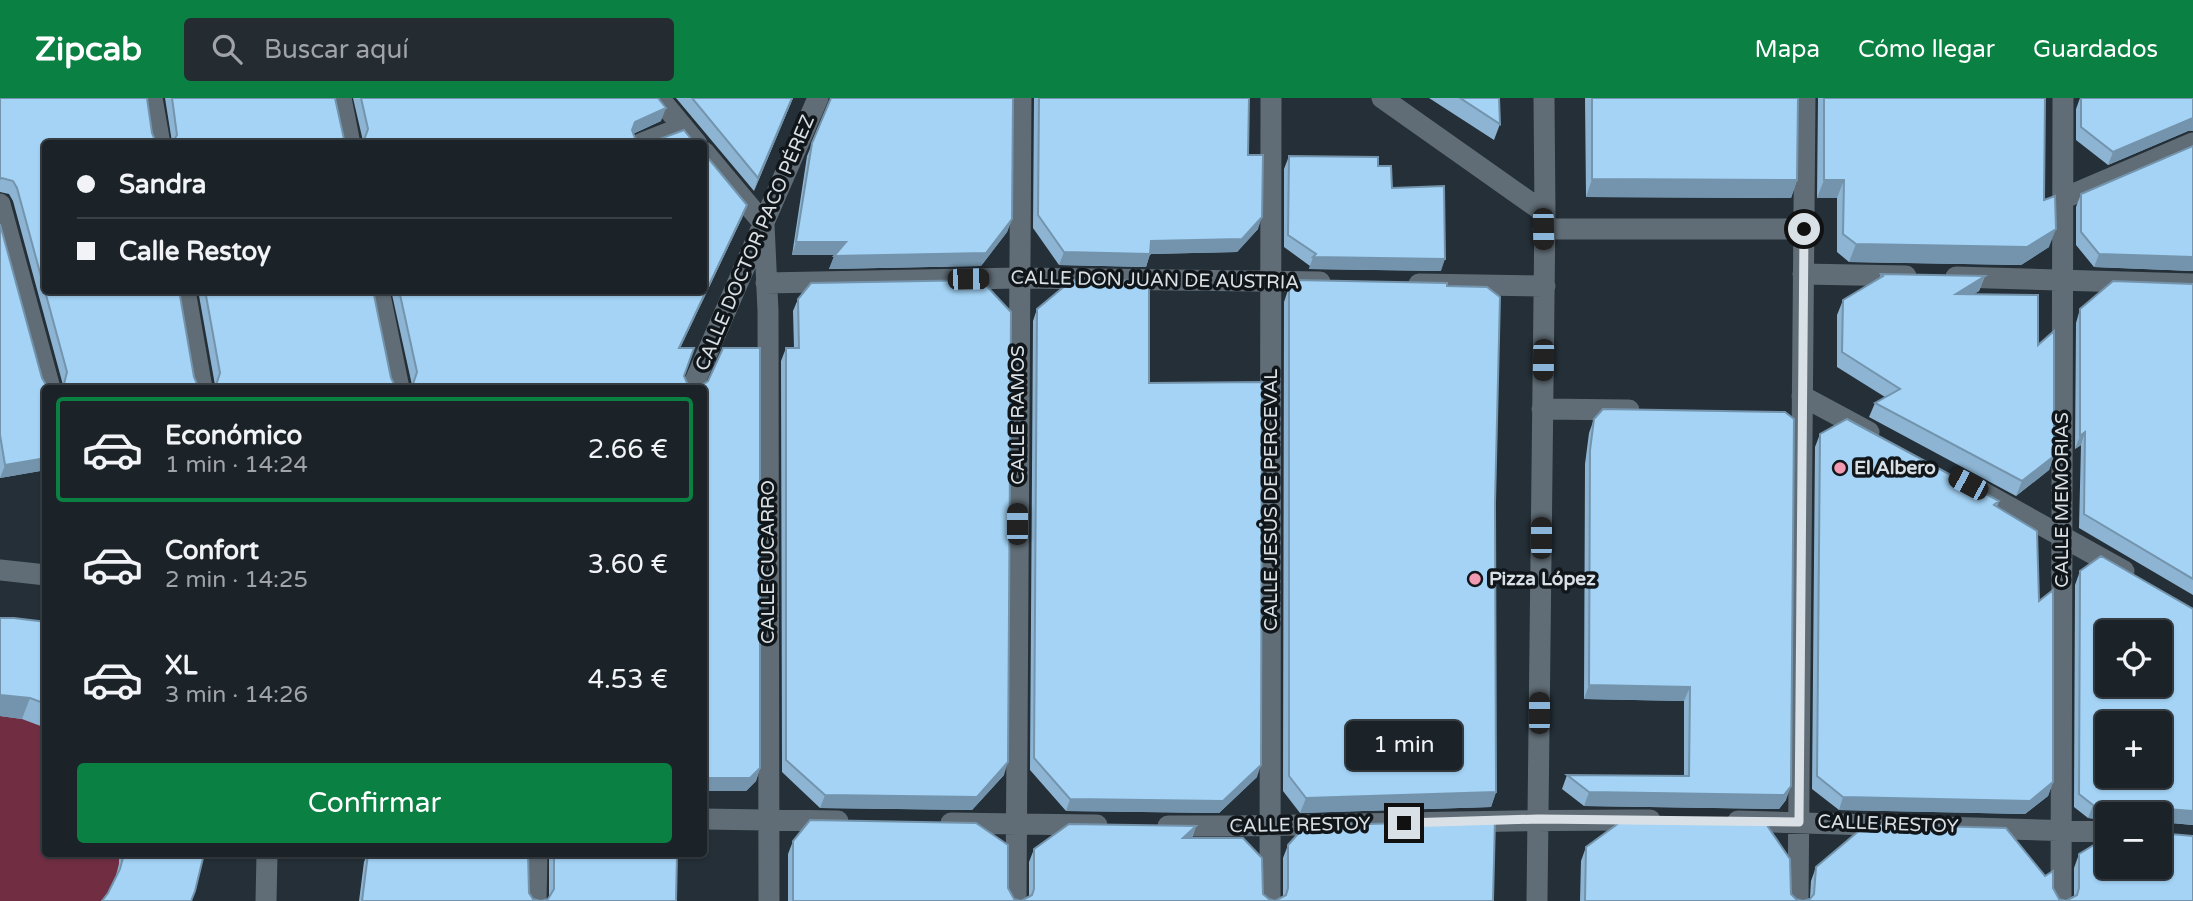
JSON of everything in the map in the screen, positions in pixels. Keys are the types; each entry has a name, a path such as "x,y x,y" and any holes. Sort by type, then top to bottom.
{"street":[{"path":"152,98 159,140"},
{"path":"341,98 350,140"},
{"path":"659,98 693,140"},
{"name":"CALLE DOCTOR PACO PÉREZ","path":"693,385 818,98"},
{"name":"CALLE RAMOS","path":"1016,901 1021,98"},
{"name":"CALLE JESÚS DE PERCEVAL","path":"1270,901 1271,98"},
{"path":"1382,98 1544,221 1804,229"},
{"path":"1537,901 1545,286 1544,98"},
{"path":"1798,901 1798,407 1805,98"},
{"name":"CALLE MEMORIAS","path":"2061,901 2063,98"},
{"path":"650,140 682,127"},
{"path":"2063,199 2193,143"},
{"path":"707,156 764,224"},
{"path":"0,204 49,385"},
{"name":"CALLE CUCARRO","path":"764,224 768,311 769,901"},
{"path":"1803,274 2193,284"},
{"name":"CALLE DON JUAN DE AUSTRIA","path":"766,283 1018,278 1339,282"},
{"path":"1394,283 1545,286"},
{"path":"186,294 201,385"},
{"path":"380,294 398,385"},
{"path":"1798,407 1885,440"},
{"path":"1542,409 1652,411"},
{"path":"1956,478 2145,583"},
{"path":"0,570 42,575"},
{"path":"707,819 865,822"},
{"name":"CALLE RESTOY","path":"1150,825 1270,827 1538,819 1676,821"},
{"name":"CALLE RESTOY","path":"1717,821 2095,831"},
{"path":"933,823 1123,825"},
{"path":"266,901 267,857"},
{"path":"536,901 537,857"}],"shaded area":[{"path":"0,639 42,646 42,857 197,857 190,901 0,901"}],"building":[{"path":"0,98 147,98 155,140 42,140 42,280 17,188 13,181 0,179"},
{"path":"172,98 335,98 344,139 174,140 177,135"},
{"path":"361,98 658,98 666,108 635,122 632,130 636,140 364,140 368,129"},
{"path":"692,98 792,98 758,178"},
{"path":"831,98 1013,98 1012,219 986,253 834,256 846,242 796,242 812,143"},
{"path":"1039,98 1249,98 1248,155 1263,155 1262,217 1242,239 1151,241 1150,254 1064,252 1038,215"},
{"path":"1460,98 1499,98 1500,124"},
{"path":"1592,98 1798,98 1797,180 1592,179"},
{"path":"1824,98 2045,98 2044,200 2055,196 2056,229 2027,247 1856,244 1843,234 1844,180 1824,180"},
{"path":"2081,98 2193,98 2193,118 2113,152 2081,127"},
{"path":"684,130 692,140 657,140"},
{"path":"2193,146 2193,257 2099,254 2081,232 2081,194"},
{"path":"1289,156 1378,157 1378,166 1391,166 1392,188 1444,186 1445,259 1313,257 1316,254 1288,235"},
{"path":"707,157 747,205 707,289"},
{"path":"0,224 46,385 42,385 42,459 5,465 0,435"},
{"path":"1881,274 1985,276 1956,294 2038,295 2038,345 2054,331 2054,456 2022,481 1875,403 1900,389 1842,352 1843,300 1883,276"},
{"path":"981,280 1011,312 1008,762 977,797 825,795 786,760 786,348 799,348 798,299 811,283"},
{"path":"1072,280 1149,281 1149,383 1262,382 1261,765 1223,801 1070,799 1034,758 1037,309"},
{"path":"1294,280 1447,283 1447,286 1487,287 1500,297 1495,503 1496,792 1306,798 1289,776 1289,287"},
{"path":"2113,281 2193,284 2193,579 2084,514 2085,432 2080,436 2080,309"},
{"path":"46,294 180,294 194,377 200,385 62,385 67,372"},
{"path":"206,294 374,294 394,384 397,385 216,385 220,373"},
{"path":"400,294 705,294 679,348 694,348 684,376 687,383 691,385 411,385 417,372"},
{"path":"723,348 760,348 760,768 750,778 707,778 707,385 702,385 708,381"},
{"path":"1603,409 1785,412 1794,419 1791,786 1784,795 1589,792 1567,775 1689,776 1690,687 1589,685 1590,450 1594,419"},
{"path":"1847,419 1999,501 1994,505 2037,531 2039,601 2053,590 2053,782 2030,801 1843,797 1817,776 1820,434"},
{"path":"2101,556 2193,609 2193,811 2172,809 2172,802 2095,802 2093,805 2079,794 2080,571"},
{"path":"0,618 42,622 42,702 30,698 0,695"},
{"path":"810,820 976,823 1008,845 1008,888 1014,899 1021,901 793,901 793,841"},
{"path":"1495,820 1493,901 1275,901 1286,895 1288,888 1288,845 1305,826"},
{"path":"1623,820 1764,821 1790,859 1791,894 1803,901 1585,901 1586,847"},
{"path":"1069,824 1196,826 1183,838 1243,838 1262,858 1263,894 1275,901 1021,901 1032,895 1034,889 1034,849"},
{"path":"1867,824 2006,828 2045,876 2053,871 2053,888 2059,899 2066,901 1803,901 1814,894 1816,867"},
{"path":"2172,834 2193,836 2193,901 2066,901 2077,895 2079,888 2079,854 2095,844 2095,879 2172,879"},
{"path":"123,857 203,857 191,901 102,901 120,869"},
{"path":"368,857 528,857 529,893 533,899 541,901 362,901"},
{"path":"554,857 677,857 676,901 541,901 548,899 554,889"}],"place":[{"name":"El Albero","path":"1840,468"},
{"name":"Pizza López","path":"1475,579"}],"route":[{"path":"1404,823 1538,819 1799,822 1804,229"}]}
